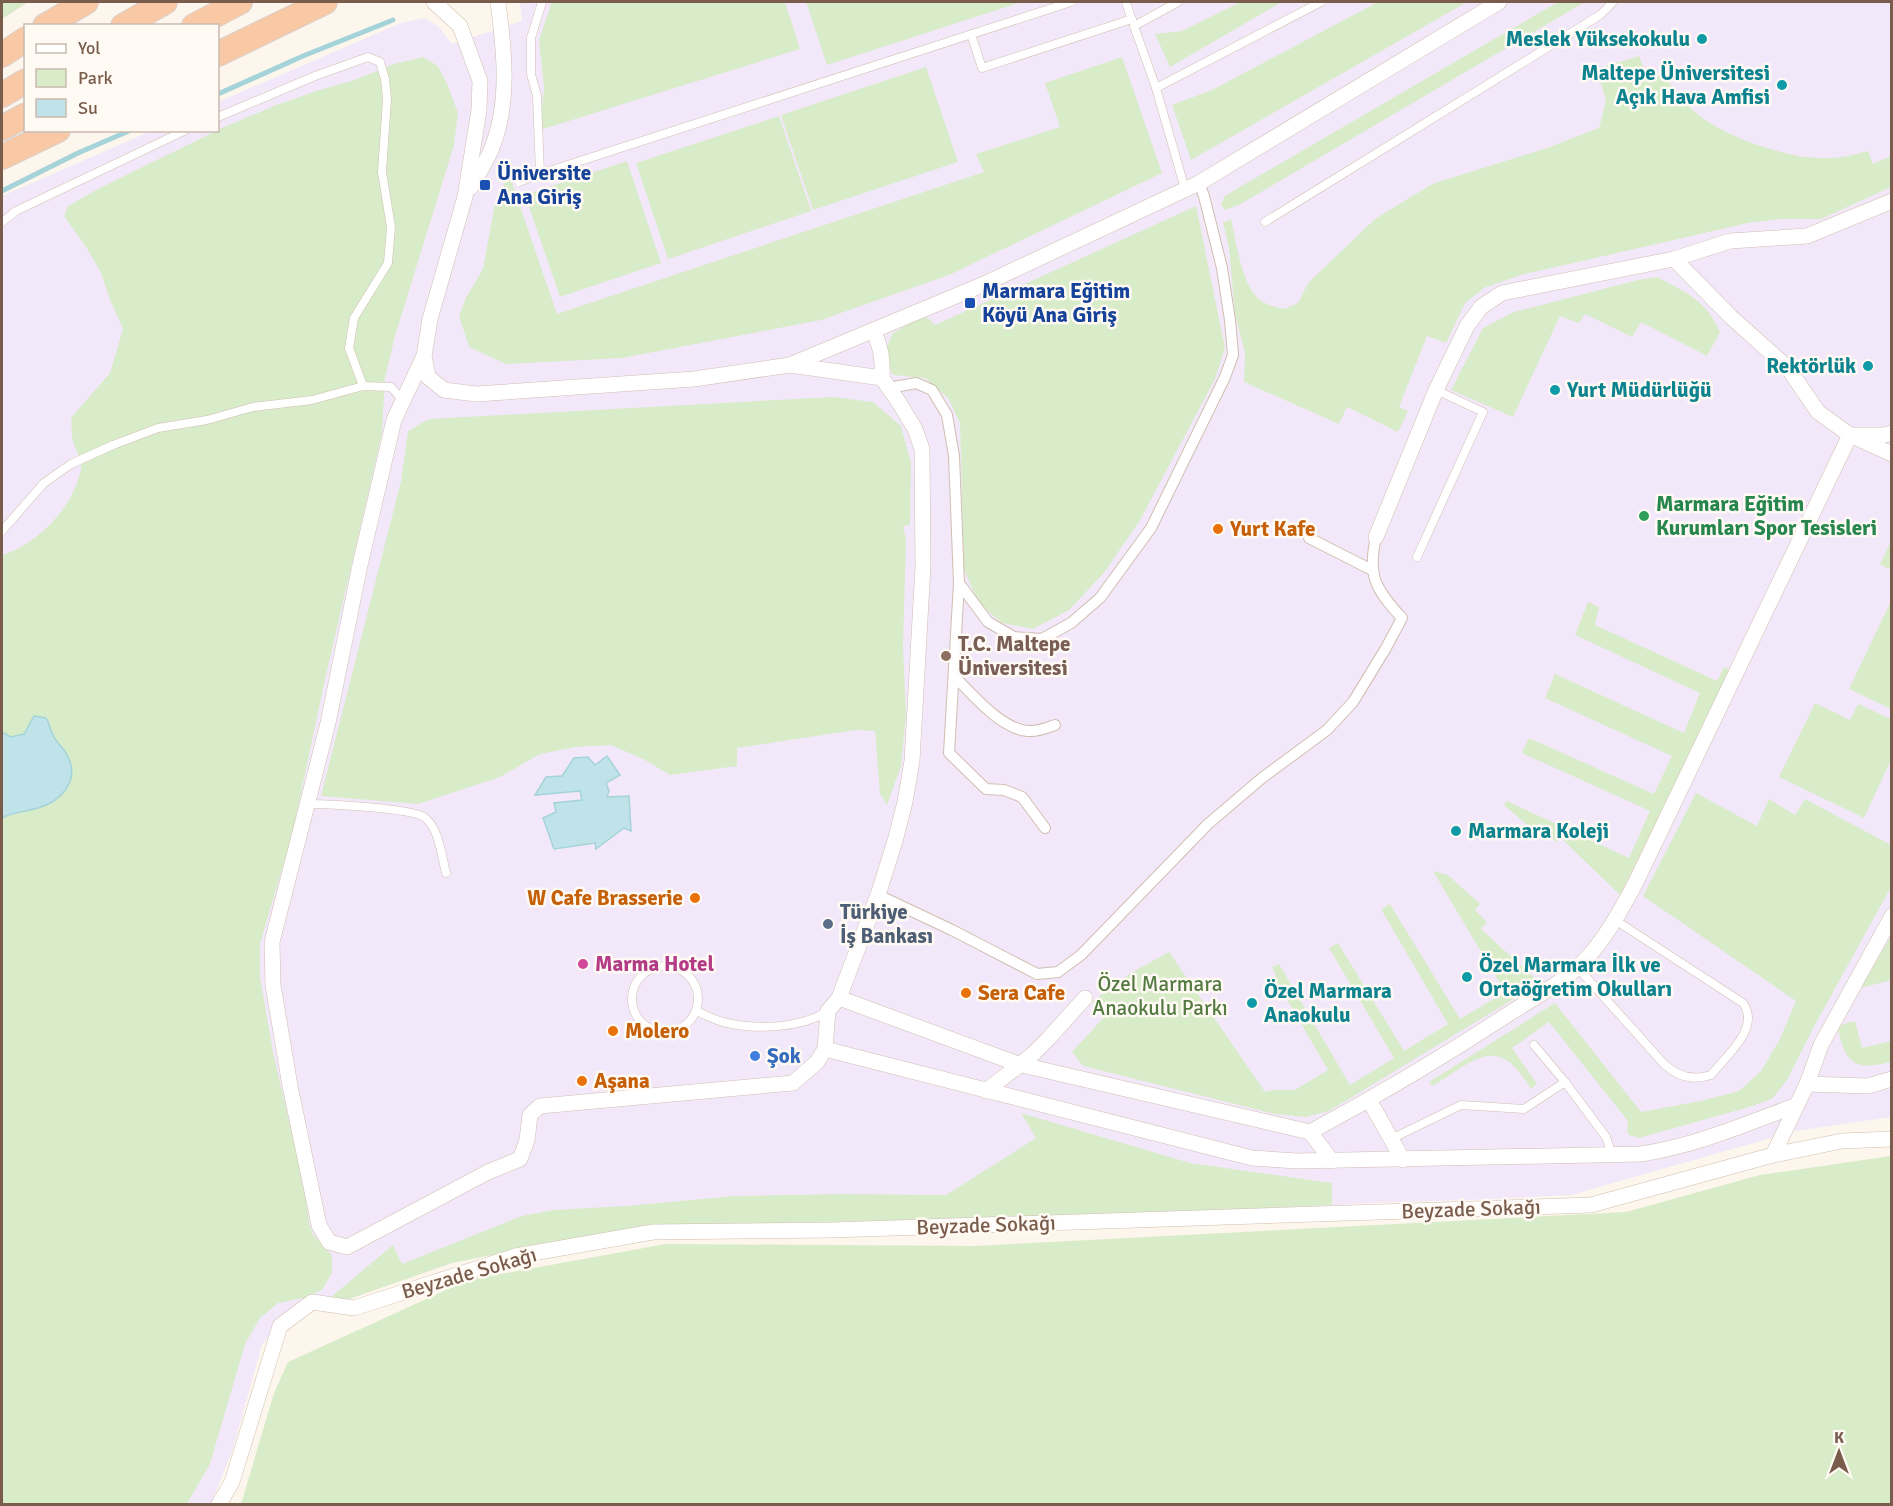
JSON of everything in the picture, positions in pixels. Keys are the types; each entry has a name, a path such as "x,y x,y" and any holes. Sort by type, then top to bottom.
{"highway":[{"path":"48,24 86,2"},
{"path":"126,24 165,2"},
{"path":"198,24 240,2"},
{"path":"219,54 325,2"},
{"path":"2,56 24,40"},
{"path":"2,95 24,82"},
{"path":"2,128 24,116"},
{"path":"2,157 54,132"}],"street":[{"path":"434,2 460,26 480,81 479,110 465,197 430,319 424,356 394,420 360,565 328,723 272,942 273,985 290,1086 319,1225 329,1242 347,1246 488,1172 520,1159 527,1140 530,1115 540,1106 793,1083 817,1062 825,1049 828,1011 839,998 878,895 905,802 912,761 923,566 922,449 915,429 885,383 880,345 873,330"},
{"path":"465,197 492,148 499,128 504,65 498,2"},
{"path":"424,356 428,377 444,390 476,394 694,380 790,365 982,285 1192,186 1499,2"},
{"path":"959,583 988,622 1014,637 1042,639 1071,623 1100,598 1151,528 1225,377 1233,355 1222,268 1204,196 1192,186"},
{"path":"878,895 1037,974 1058,972 1081,955 1208,824 1262,778 1327,730 1353,702 1402,618 1382,596 1372,570 1372,552 1376,537 1436,390 1467,326 1481,307 1502,293 1674,259 1730,241 1807,236 1892,201"},
{"path":"1674,259 1731,317 1788,368 1818,412 1850,435 1892,454"},
{"path":"790,365 885,383 916,383 932,390 947,415 954,456 959,583 949,753 986,789 1004,790 1022,797 1045,828"},
{"path":"1850,435 1892,433"},
{"path":"1310,1132 1456,1048 1564,978 1597,947 1615,920 1640,874 1850,435"},
{"path":"1309,538 1372,570"},
{"path":"954,676 989,710 1010,726 1027,731 1041,730 1055,725"},
{"path":"1773,1155 1807,1084 1821,1045 1892,916"},
{"path":"839,998 1018,1064 1310,1132 1332,1161"},
{"path":"986,1091 1048,1039 1085,998"},
{"path":"825,1049 1252,1158 1332,1161 1403,1160 1612,1155 1666,1150 1707,1139 1797,1105"},
{"path":"1807,1084 1868,1086 1892,1079"},
{"path":"1369,1100 1403,1160"},
{"name":"Beyzade Sokağı","path":"219,1504 232,1482 280,1326 312,1302 354,1308 516,1256 653,1232 832,1230 1591,1205 1773,1155 1842,1141 1892,1139"}],"lane":[{"path":"540,174 537,96 531,74 531,38 542,2"},
{"path":"519,182 1071,2"},
{"path":"1126,2 1192,186"},
{"path":"970,34 982,68 1133,22 1178,2"},
{"path":"1156,88 1321,2"},
{"path":"1265,222 1600,15 1614,2"},
{"path":"219,117 315,75 368,57 380,62 387,99 382,172 391,227 388,262 354,318 349,348 363,387"},
{"path":"2,222 15,211 182,132"},
{"path":"2,531 44,483 71,464 158,428 207,420 253,407 312,400 363,387 391,387 403,401"},
{"path":"1417,557 1483,412 1436,390"},
{"path":"308,804 384,809 424,817 436,833 446,873"},
{"path":"1577,967 1664,1064 1677,1074 1694,1078 1711,1075 1742,1037 1749,1020 1743,1003 1615,920"},
{"path":"672,966 681,969 688,975 698,991 699,1001 696,1011 684,1026 676,1031 656,1031 647,1027 634,1012 632,993 634,985 639,978 654,967 672,966"},
{"path":"696,1011 726,1023 754,1026 794,1025 814,1019 828,1011"},
{"path":"1534,1044 1606,1137 1612,1155"},
{"path":"1391,1139 1461,1105 1524,1109 1565,1082"}],"shaded area":[{"name":"T.C. Maltepe Üniversitesi","path":"520,2 1891,2 1891,1117 1796,1131 1571,1195 1368,1203 1282,1209 657,1226 584,1236 452,1263 349,1299 330,1298 285,1316 262,1345 232,1452 209,1504 2,1504 2,196 149,132 219,132 219,102 401,23 425,18 438,26 452,44 522,21"}],"green space":[{"path":"2,2 28,2 2,19"},
{"path":"552,2 785,2 800,49 540,130 544,88 539,40"},
{"path":"806,2 1022,2 827,65"},
{"path":"1241,2 1282,2 1170,67 1155,34 1182,31"},
{"path":"1378,2 1467,2 1191,160 1172,105 1212,90"},
{"path":"1558,2 1585,2 1239,205 1225,210 1221,205 1224,197 1233,191"},
{"path":"1639,56 1649,81 1662,74 1696,113 1709,123 1745,140 1805,157 1841,157 1868,151 1873,164 1891,156 1891,187 1821,219 1783,219 1748,223 1521,275 1484,288 1465,303 1446,343 1427,336 1399,407 1408,411 1398,432 1347,407 1339,424 1244,382 1245,353 1235,314 1229,247 1223,223 1231,219 1237,248 1250,288 1265,303 1284,309 1298,303 1308,283 1375,219 1432,184 1547,148 1599,128 1606,101 1597,69"},
{"path":"423,57 438,66 458,113 454,145 395,336 385,378 382,433 324,684 293,831 260,944 260,977 273,1052 304,1187 309,1222 313,1235 332,1256 332,1273 322,1290 304,1298 278,1303 260,1318 245,1344 210,1464 187,1504 2,1504 2,555 28,543 41,533 63,510 71,496 81,465 72,438 71,418 110,373 123,329 101,273 64,216 68,206 98,189 214,132 219,132 222,128 274,106 352,81 394,64"},
{"path":"1122,57 1162,173 949,275 821,320 622,358 506,364 469,347 459,316 466,298 483,269 495,203 509,174 557,314 984,172 976,154 1060,127 1045,83"},
{"path":"926,67 958,162 813,210 781,115"},
{"path":"779,116 811,211 668,259 636,163"},
{"path":"627,161 661,263 560,297 525,195"},
{"path":"1196,206 1225,348 1215,379 1139,522 1103,574 1069,610 1033,629 1002,623 979,603 964,570 960,423 948,398 925,378 893,375 887,363 887,346 893,333 920,317 928,318 935,325"},
{"path":"1657,277 1702,304 1714,321 1720,332 1707,356 1641,322 1632,337 1585,314 1579,323 1560,316 1513,417 1451,390 1483,328 1514,312"},
{"path":"833,397 873,402 901,426 911,463 910,525 903,526 906,540 903,646 906,715 901,766 887,805 880,794 875,731 855,730 737,748 737,766 670,775 645,760 611,745 575,747 540,754 500,777 418,804 321,796 401,481 408,431 429,419"},
{"path":"1891,541 1891,570 1880,564"},
{"path":"1891,601 1891,709 1849,689"},
{"path":"1588,602 1599,607 1595,625 1717,681 1724,667 1732,672 1620,895 1561,838 1556,842 1543,829 1538,834 1504,805 1507,801 1629,858 1650,811 1522,753 1529,738 1654,794 1672,756 1545,698 1555,674 1684,733 1700,693 1575,635"},
{"path":"1815,703 1850,720 1858,704 1891,719 1891,760 1864,818 1779,777"},
{"path":"1696,793 1757,826 1769,799 1795,815 1805,799 1891,845 1891,887 1787,1080 1772,1099 1639,1138 1629,1135 1628,1121 1549,1022 1512,1048 1537,1084 1531,1089 1519,1071 1507,1061 1496,1056 1485,1056 1474,1060 1432,1086 1429,1082 1555,1003 1641,1112 1701,1101 1739,1091 1761,1071 1779,1041 1796,1001 1643,896"},
{"name":"Özel Marmara Anaokulu Parkı","path":"1433,871 1448,875 1480,904 1475,910 1487,922 1481,929 1540,983 1329,1111 1306,1117 1275,1114 1083,1066 1072,1052 1106,1015 1092,1002 1129,974 1169,952 1265,1092 1295,1090 1328,1070 1274,977 1276,975 1272,967 1279,964 1350,1085 1394,1058 1329,948 1338,943 1404,1051 1448,1024 1381,909 1390,904 1460,1019 1505,992"},
{"path":"1891,936 1891,980 1861,988"},
{"path":"1855,1021 1862,1048 1891,1041 1891,1062 1878,1065 1859,1064 1848,1056 1837,1026"},
{"path":"1021,1113 1190,1163 1332,1183 1332,1205 1109,1215 657,1226 584,1236 452,1263 349,1299 330,1298 393,1245 402,1264 522,1216 554,1210 735,1196 946,1195 1036,1138"},
{"path":"1891,1156 1891,1504 241,1504 274,1393 288,1362 468,1280 666,1244 974,1246 1626,1212 1760,1175"}],"water":[{"path":"34,716 46,718 55,738 68,756 71,768 69,783 60,796 46,805 2,818 2,732 11,737 24,734"},
{"path":"607,756 620,775 606,783 609,791 607,797 629,796 631,831 624,828 596,849 595,843 554,849 543,818 556,812 554,803 582,800 580,791 535,795 546,777 562,776 574,758 588,757 595,765"}],"waterway":[{"path":"219,94 303,56 393,20"},
{"path":"2,191 126,132"}],"place":[{"name":"Meslek Yüksekokulu","path":"1702,39"},
{"name":"Maltepe Üniversitesi Açık Hava Amfisi","path":"1782,85"},
{"name":"Üniversite Ana Giriş","path":"485,185"},
{"name":"Marmara Eğitim Köyü Ana Giriş","path":"970,303"},
{"name":"Rektörlük","path":"1868,366"},
{"name":"Yurt Müdürlüğü","path":"1555,390"},
{"name":"Marmara Eğitim Kurumları Spor Tesisleri","path":"1644,516"},
{"name":"Yurt Kafe","path":"1218,529"},
{"name":"T.C. Maltepe Üniversitesi","path":"946,656"},
{"name":"Marmara Koleji","path":"1456,831"},
{"name":"W Cafe Brasserie","path":"695,898"},
{"name":"Türkiye İş Bankası","path":"828,924"},
{"name":"Marma Hotel","path":"583,964"},
{"name":"Özel Marmara İlk ve Ortaöğretim Okulları","path":"1467,977"},
{"name":"Sera Cafe","path":"966,993"},
{"name":"Özel Marmara Anaokulu","path":"1252,1003"},
{"name":"Molero","path":"613,1031"},
{"name":"Şok","path":"755,1056"},
{"name":"Aşana","path":"582,1081"}]}
